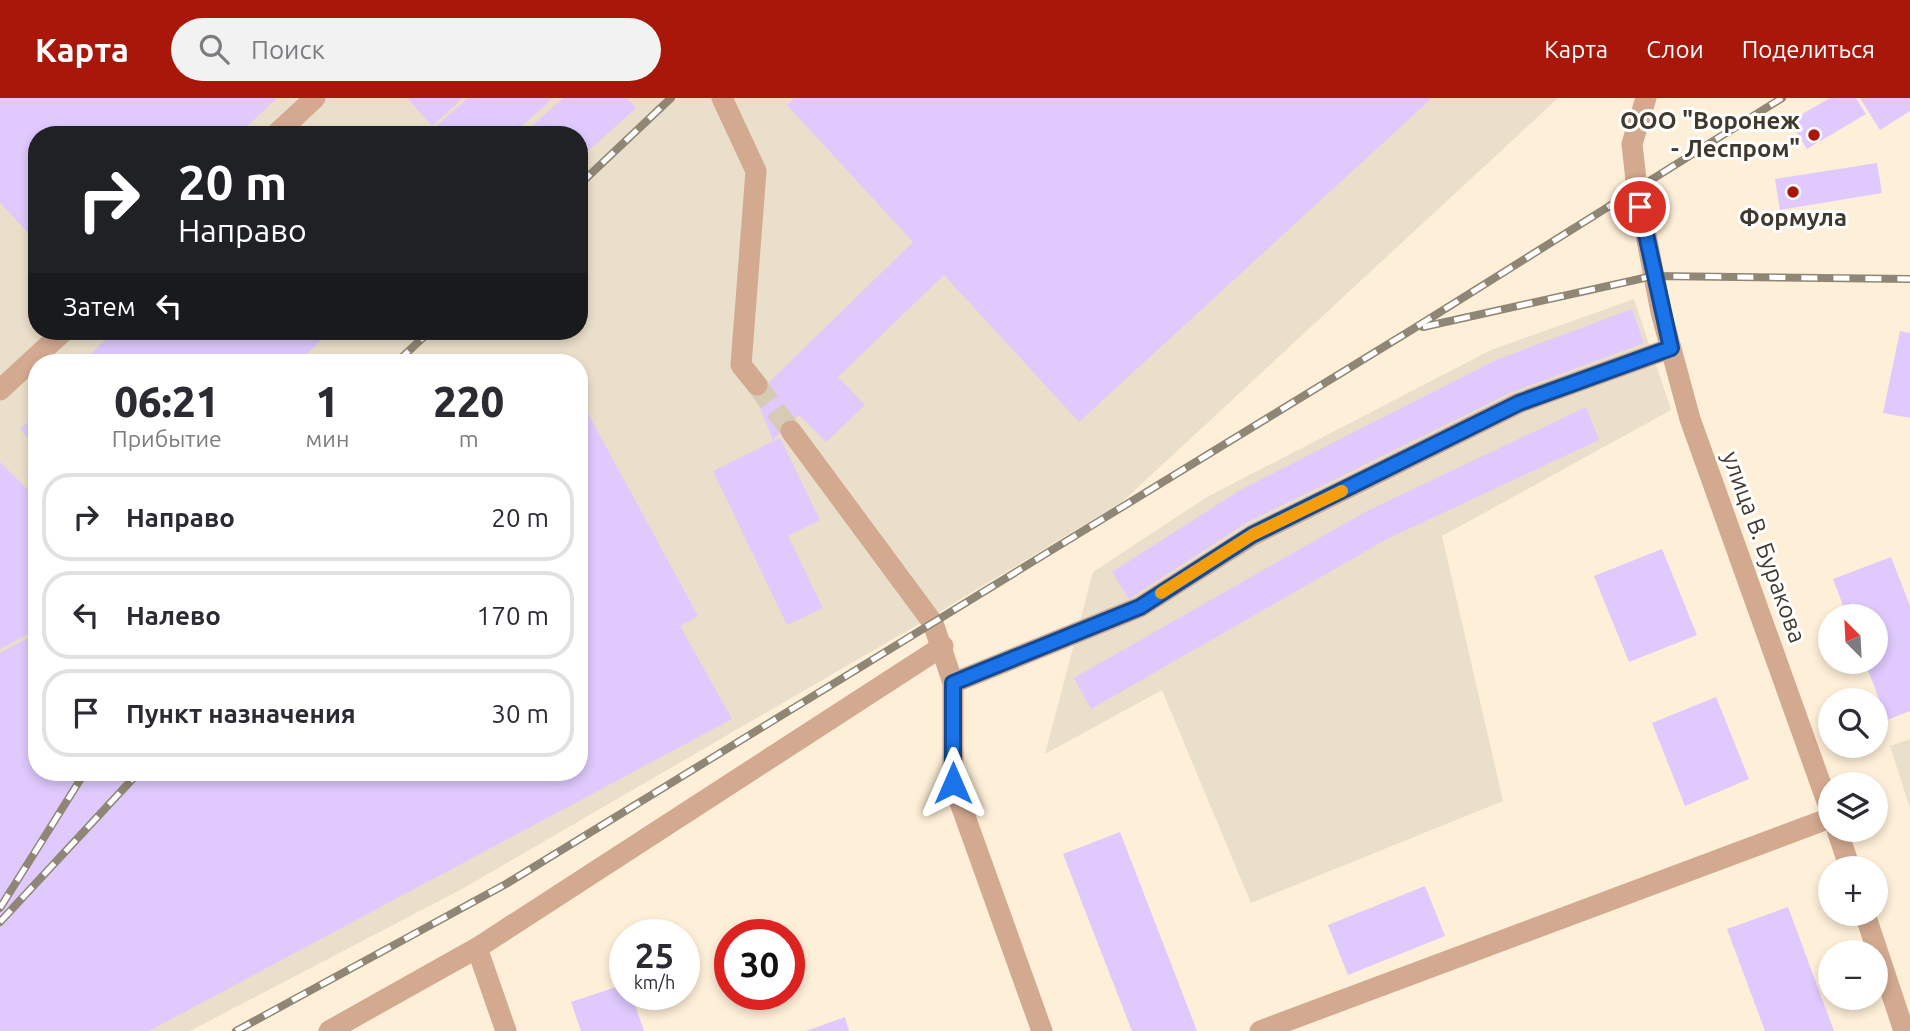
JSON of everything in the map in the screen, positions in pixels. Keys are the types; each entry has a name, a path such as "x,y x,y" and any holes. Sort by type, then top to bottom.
{"street":[{"path":"285,126 315,98"},
{"path":"722,98 756,171 741,365 757,385"},
{"name":"улица В. Буракова","path":"1646,98 1632,144 1637,189 1671,348 1690,419 1818,776"},
{"path":"39,354 54,340"},
{"path":"953,683 1140,607 1252,535 1519,403 1671,348"},
{"path":"0,390 28,364"},
{"path":"791,431 930,617 943,646 953,683 953,783 1042,1031"},
{"path":"329,1031 477,948 943,646"},
{"path":"1260,1031 1818,822"},
{"path":"1869,926 1904,1031"},
{"path":"477,948 506,1031"}],"shaded area":[{"path":"0,98 1558,98 1122,502 931,617 462,889 190,1031 0,1031"},
{"path":"1634,299 1671,410 1442,536 1503,801 1251,903 1162,690 1045,754 1093,572 1207,497 1491,350"},
{"path":"1910,739 1910,808 1890,746"}],"building":[{"path":"0,98 277,98 247,126 28,126 28,233 0,203"},
{"path":"407,98 463,98 432,126"},
{"path":"468,98 553,98 522,126 436,126"},
{"path":"563,98 627,98 636,108 588,151 588,126 532,126"},
{"path":"794,98 1432,98 1079,422 944,275 838,377 865,405 826,442 799,415 773,440 755,396 913,242 787,105"},
{"name":"ООО \"Воронеж - Леспром\"","path":"1830,98 1856,98 1866,114 1807,149 1790,121"},
{"path":"1860,98 1910,98 1910,111 1880,130"},
{"path":"1877,163 1882,193 1780,210 1775,179"},
{"path":"1632,309 1644,343 1510,393 1246,523 1129,599 1112,572 1242,489 1496,360"},
{"path":"1900,331 1910,333 1910,418 1883,413"},
{"path":"106,340 322,340 306,354 90,354"},
{"path":"1586,407 1599,440 1387,539 1091,709 1074,678 1365,512"},
{"path":"588,414 698,616 680,626 732,719 149,1031 0,1031 0,653 28,638 28,781 588,781"},
{"path":"28,422 28,438 20,429"},
{"path":"780,438 820,520 788,536 823,608 787,625 713,471"},
{"path":"0,462 28,490 28,634 0,649"},
{"path":"1662,549 1697,635 1629,662 1594,576"},
{"path":"1891,557 1910,606 1910,711 1888,720 1888,688 1875,688 1870,674 1888,674 1888,604 1842,604 1833,579"},
{"path":"1716,697 1749,779 1685,806 1652,723"},
{"path":"1120,832 1197,1031 1132,1031 1063,854"},
{"path":"1425,886 1445,936 1348,975 1328,925"},
{"path":"1788,907 1818,988 1818,1010 1826,1010 1834,1031 1765,1031 1727,929"},
{"path":"609,989 609,1010 637,1010 644,1031 581,1031 571,1002"},
{"path":"845,1017 849,1031 806,1031"}],"tunnel":[{"path":"757,385 791,431"}],"railway":[{"path":"588,176 671,98"},
{"path":"236,1031 506,884 1413,329 1782,98"},
{"path":"1423,327 1653,276 1910,279"},
{"path":"406,354 420,340"},
{"path":"0,908 79,781"},
{"path":"0,922 131,781"}],"slow traffic":[{"path":"1161,593 1252,535 1342,491"}],"place":[{"name":"ООО \"Воронеж - Леспром\"","path":"1814,135"},
{"name":"Формула","path":"1793,192"}],"route":[{"path":"953,783 953,683 1140,607 1252,535 1519,403 1671,348 1640,207"}]}
